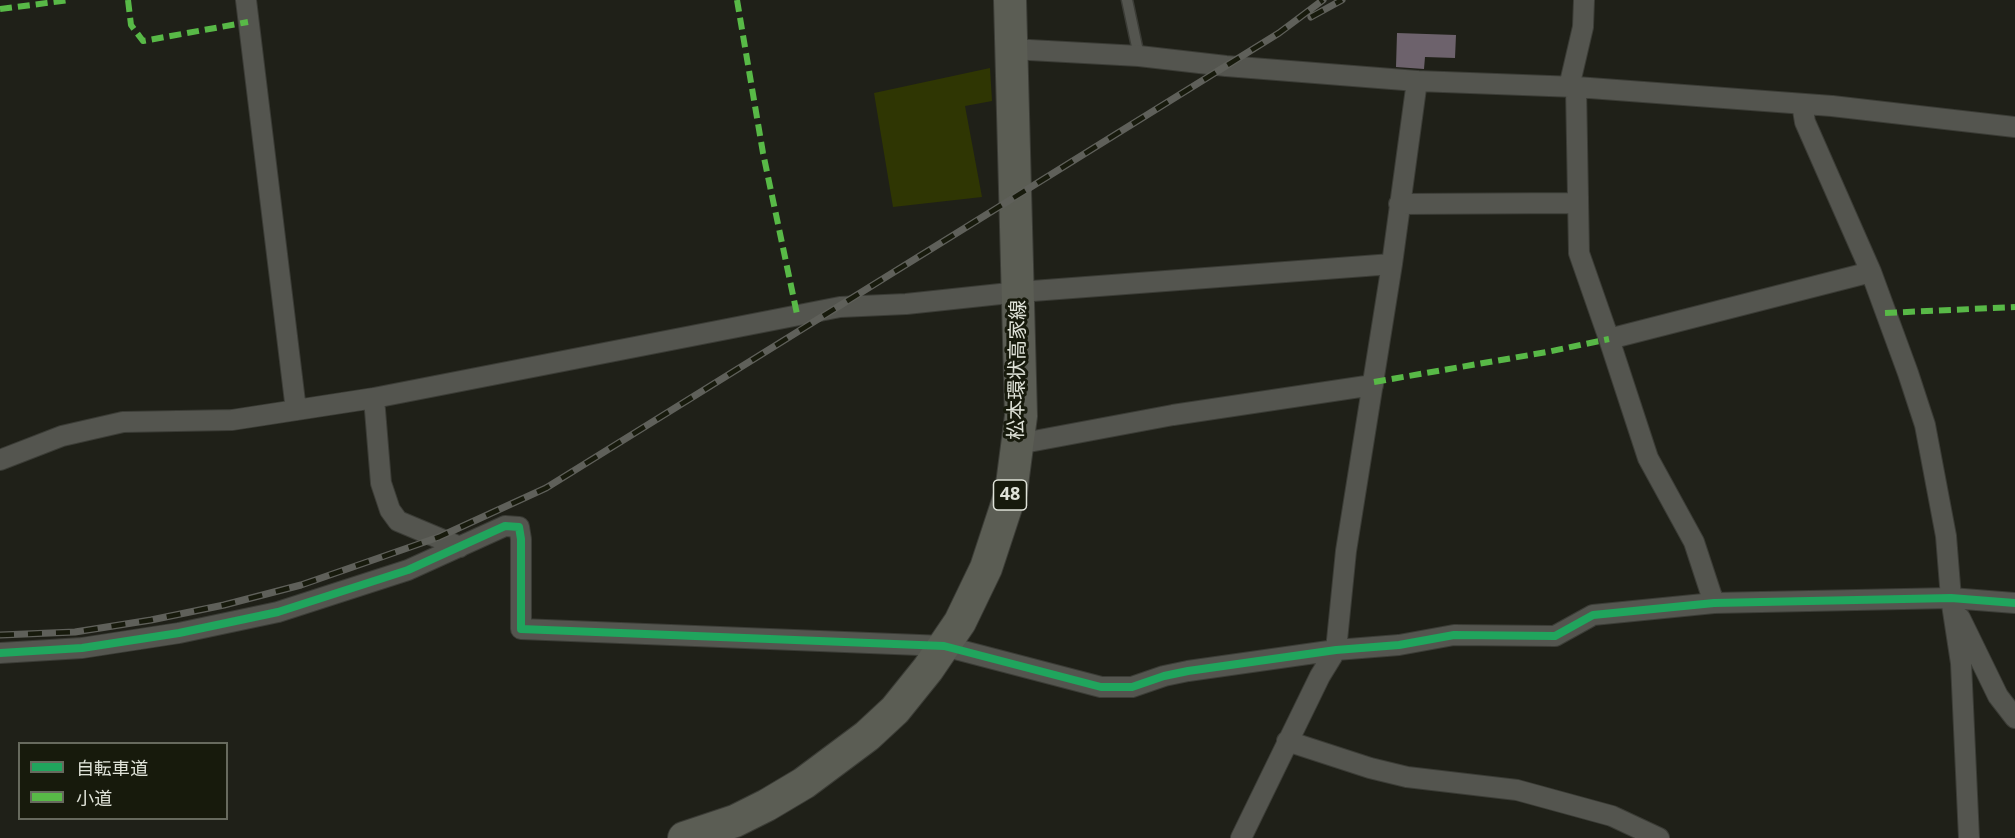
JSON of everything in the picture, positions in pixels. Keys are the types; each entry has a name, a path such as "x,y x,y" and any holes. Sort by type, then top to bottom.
{"main road":[{"name":"松本環状高家線","path":"684,838 735,821 767,805 804,783 867,736 895,710 944,646 960,622 986,568 1011,492 1021,416 1010,0"}],"street":[{"path":"246,0 296,410"},
{"path":"1584,0 1583,27 1572,87 1579,253 1648,458 1694,542 1713,603"},
{"path":"1011,49 1139,57 1417,81 1572,87 1802,104 2015,127"},
{"path":"1241,838 1287,741 1336,650 1346,551 1392,264 1417,81"},
{"path":"1802,104 1804,122 1870,272 1925,425 1946,536 1951,598 1961,663 1969,838"},
{"path":"1399,204 1576,203"},
{"path":"0,460 63,436 123,423 232,420 374,398 840,307 906,304 1019,292 1392,264"},
{"path":"1609,339 1870,272"},
{"path":"1018,444 1173,415 1373,385"},
{"path":"374,398 381,483 390,510 398,520 460,547"},
{"path":"0,653 82,648 179,633 278,612 408,570 505,526 519,527 521,538 521,629 944,646 1101,687 1132,687 1188,671 1336,650 1399,645 1454,635 1555,636 1593,615 1713,603 1951,598 2015,603"},
{"path":"1951,598 1998,696 2015,718"},
{"path":"1287,741 1370,768 1407,777 1517,790 1612,816 1659,838"}],"lane":[{"path":"1127,0 1139,57"}],"green space":[{"path":"990,68 992,101 965,106 982,197 893,207 874,93"}],"building":[{"path":"1397,33 1456,35 1455,58 1425,57 1424,69 1396,67"}],"railway":[{"path":"0,635 75,632 151,620 224,605 301,585 439,537 546,488 1279,33 1323,0"},
{"path":"1311,17 1342,0"}],"marked path":[{"path":"0,9 70,0"},
{"path":"128,0 131,25 143,41 248,22"},
{"path":"737,0 763,153 797,314"},
{"path":"1885,313 2015,307"},
{"path":"1374,382 1609,339"}],"cycle path":[{"path":"0,653 82,648 179,633 278,612 408,570 505,526 519,527 521,539 521,629 944,646 1101,687 1132,687 1188,671 1336,650 1399,645 1454,635 1555,636 1593,615 1714,603 1951,598 2015,603"}]}
